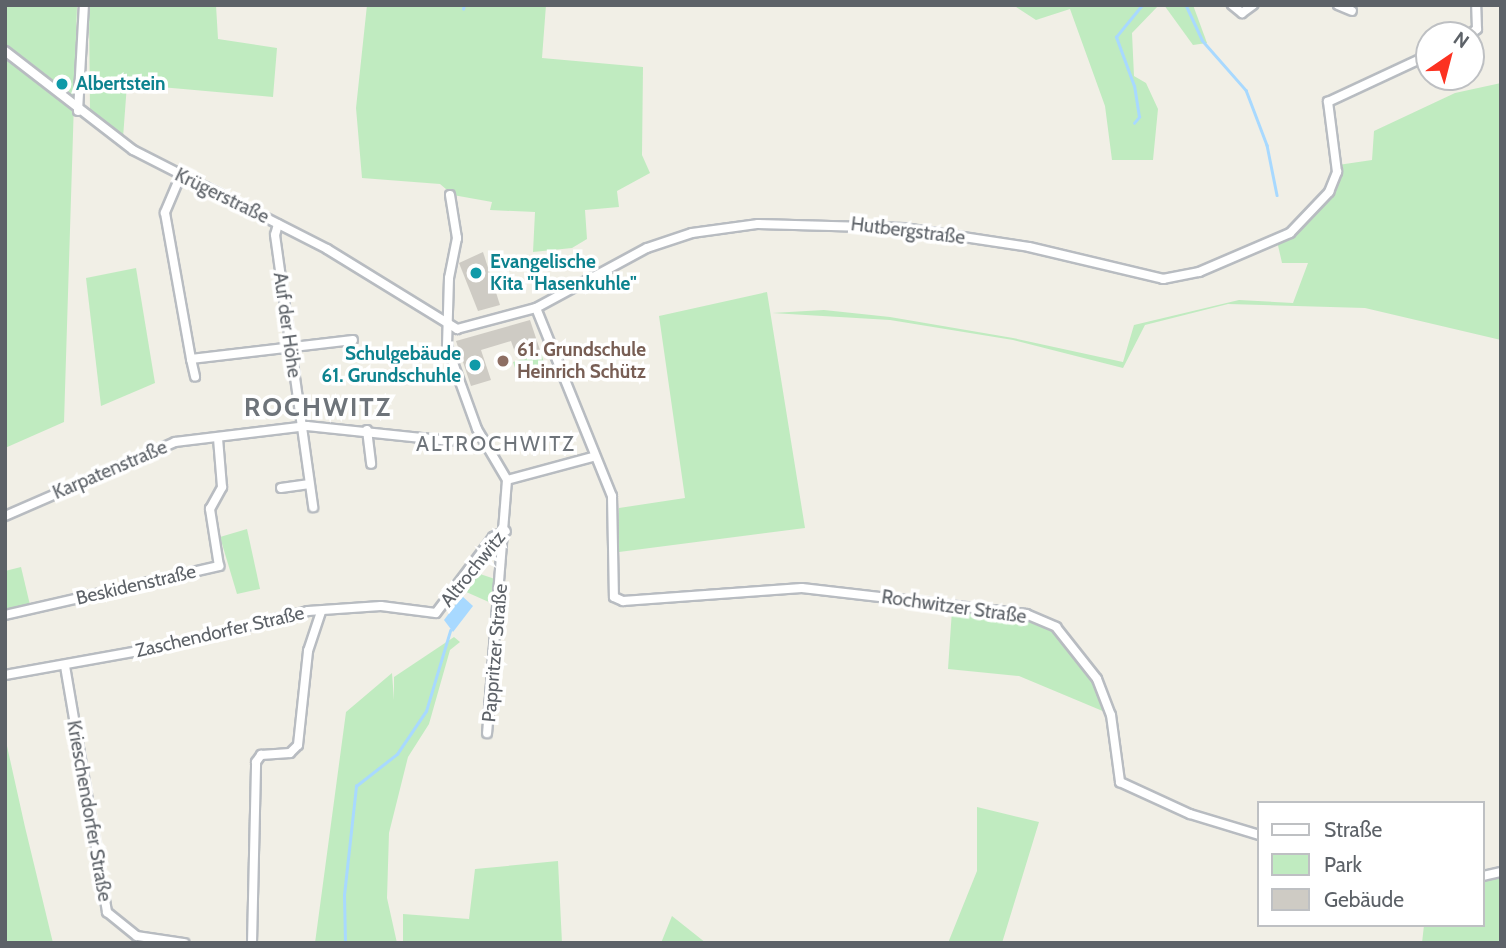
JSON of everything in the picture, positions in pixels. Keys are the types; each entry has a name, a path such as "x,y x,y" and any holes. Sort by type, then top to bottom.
{"street":[{"path":"78,111 84,5"},
{"path":"1232,5 1242,13 1253,5"},
{"path":"1338,5 1352,11"},
{"name":"Krügerstraße","path":"5,51 78,111 180,177 278,223 355,265 449,327"},
{"name":"Hutbergstraße","path":"449,327 463,328 536,308 647,248 692,233 758,224 904,228 1029,247 1163,279 1199,272 1290,233 1329,192 1336,164 1326,104 1415,62"},
{"path":"180,177 165,213 195,377"},
{"path":"450,195 457,238 449,278 447,346 485,446 507,480 593,457 536,308"},
{"name":"Auf der Höhe","path":"278,223 274,234 301,427"},
{"path":"191,359 353,340"},
{"path":"301,427 313,507"},
{"name":"Karpatenstraße","path":"5,516 163,446 301,427 367,430 450,441"},
{"path":"367,430 371,464"},
{"name":"Beskidenstraße","path":"5,615 219,566 210,509 222,487 218,438"},
{"name":"Rochwitzer Straße","path":"593,457 615,508 614,597 802,588 1026,614 1056,628 1097,679 1111,715 1120,782 1190,814 1258,835"},
{"name":"Altrochwitz","path":"436,613 493,537 506,531 507,480"},
{"path":"281,488 308,484"},
{"name":"Pappritzer Straße","path":"487,733 506,531"},
{"name":"Zaschendorfer Straße","path":"5,675 65,666 321,611 381,606 436,613"},
{"path":"251,943 256,762 261,755 290,753 298,745 308,650 321,611"},
{"name":"Krieschendorfer Straße","path":"65,666 107,912 137,936 184,943"}],"green space":[{"path":"5,5 77,5 64,422 5,448"},
{"path":"89,5 216,5 218,39 277,48 273,97 127,84 123,138 90,111"},
{"path":"367,5 546,5 542,58 643,67 642,155 650,173 617,191 619,207 585,210 587,239 572,248 533,252 535,212 490,210 492,202 453,195 440,184 362,178 356,108"},
{"path":"1013,5 1159,5 1132,33 1134,76 1146,83 1158,109 1153,160 1112,160 1105,106 1070,9 1036,20"},
{"path":"1164,5 1193,5 1207,43 1193,45"},
{"path":"1501,83 1501,340 1365,308 1228,304 1145,325 1123,368 1013,340 890,320 772,313 824,310 890,317 1013,338 1123,362 1134,325 1239,300 1293,303 1308,263 1282,263 1277,241 1297,233 1326,201 1336,186 1338,165 1372,160 1374,131 1455,93 1485,91 1485,86"},
{"path":"136,268 155,383 101,406 86,278"},
{"path":"767,292 805,528 619,552 619,508 685,498 659,316"},
{"path":"541,353 546,369 518,377 513,362"},
{"path":"247,529 260,589 237,594 220,537"},
{"path":"21,567 30,605 5,611 5,571"},
{"path":"474,572 495,579 491,603 464,591"},
{"path":"952,610 1026,617 1054,630 1095,682 1105,712 1019,676 948,669"},
{"path":"454,637 460,642 450,650 429,724 408,757 389,833 387,898 397,943 315,943 346,712 392,673 394,700 394,677"},
{"path":"5,737 25,827 53,943 5,943"},
{"path":"977,807 1039,822 1002,943 948,943 977,871"},
{"path":"558,861 562,943 403,943 403,914 469,919 475,869"},
{"path":"1501,872 1501,943 1422,943 1424,927 1485,927 1485,876"},
{"path":"672,916 706,943 661,943"}],"water":[{"path":"462,596 473,606 453,632 444,620"}],"building":[{"name":"Evangelische Kita \"Hasenkuhle\"","path":"483,252 500,305 478,311 459,263"},
{"path":"530,320 540,350 517,358 511,341 481,350 491,380 471,386 456,341"}],"waterway":[{"path":"463,9 464,5"},
{"path":"1134,123 1139,117 1134,86 1116,37 1142,5"},
{"path":"1186,5 1202,40 1246,90 1267,145 1277,195"},
{"path":"345,943 344,895 356,786 397,754 426,711 450,631"}],"place":[{"name":"Albertstein","path":"62,84"},
{"name":"Evangelische Kita \"Hasenkuhle\"","path":"476,273"},
{"name":"61. Grundschule Heinrich Schütz","path":"503,361"},
{"name":"Schulgebäude 61. Grundschuhle","path":"475,365"}],"district":[{"name":"ROCHWITZ","path":"318,408"},
{"name":"ALTROCHWITZ","path":"496,444"}]}
